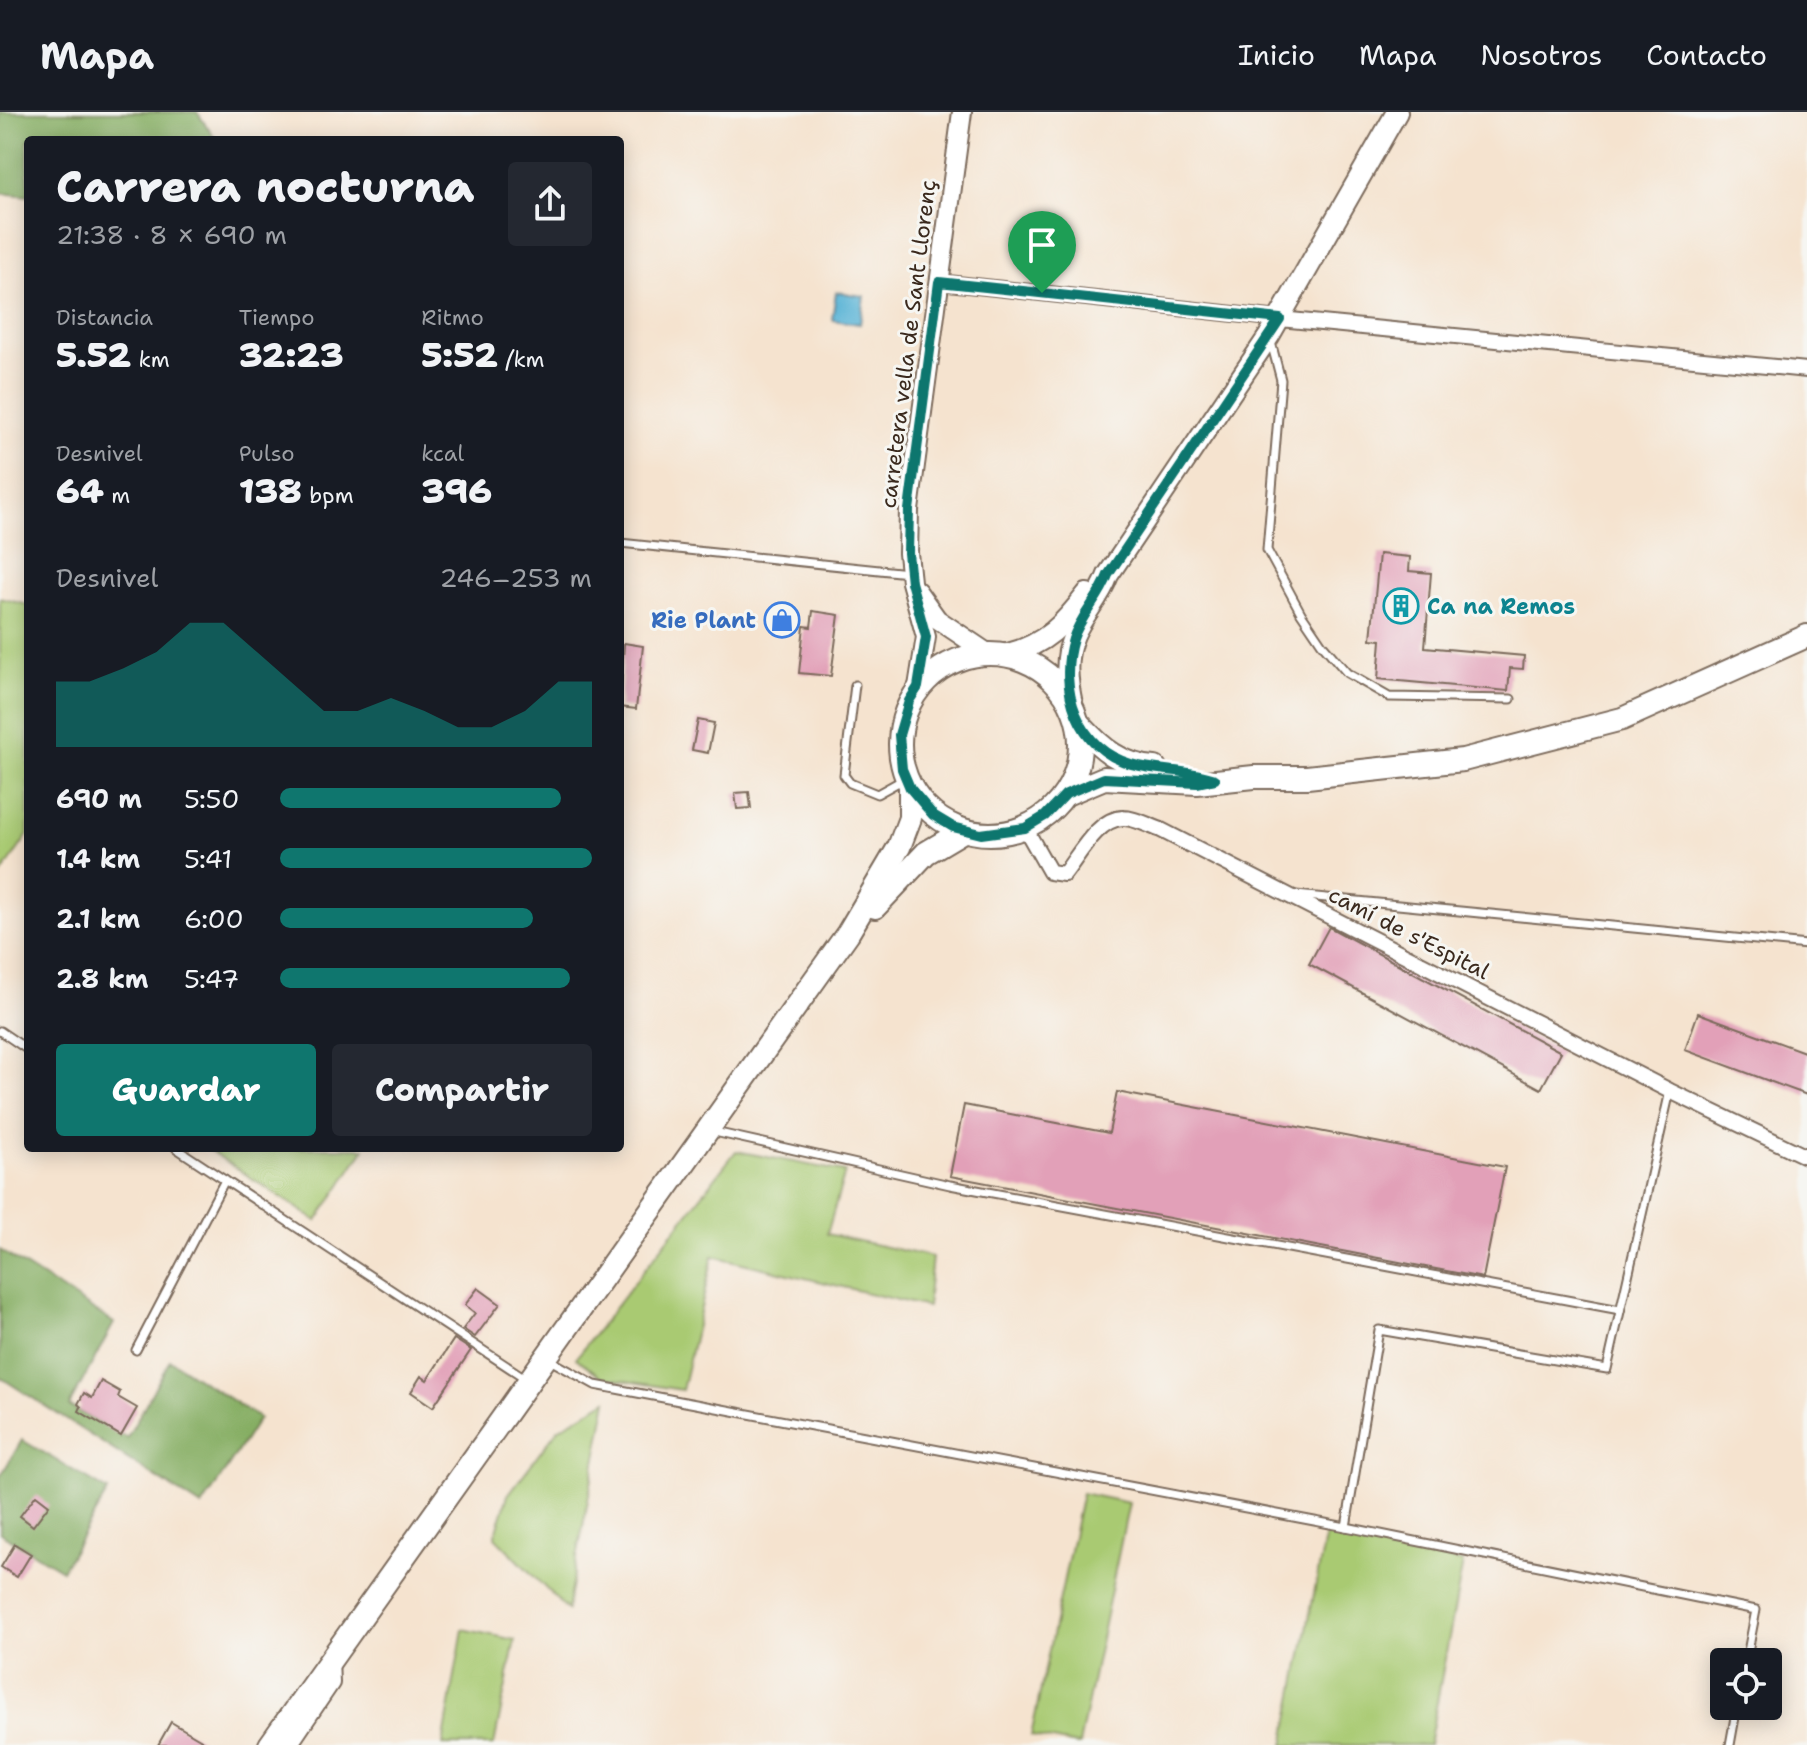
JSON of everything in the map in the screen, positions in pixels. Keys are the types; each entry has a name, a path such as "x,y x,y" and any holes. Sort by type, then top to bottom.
{"main road":[{"path":"1108,575 1095,583 1062,626 1038,644 997,653 968,655 937,669 918,687 909,701 899,735 902,769 908,783 933,815 963,831 981,834 1025,828 1045,816 1066,794 1078,767 1075,714 1067,665 1074,636 1102,591 1108,575 1275,328 1397,112"},
{"path":"1066,794 1104,778 1197,783 1215,779 1307,777 1463,760 1622,719 1807,636"},
{"path":"997,653 1048,673 1101,748 1127,763 1198,773 1215,779"},
{"path":"270,1745 848,933 899,847 910,818 908,783"},
{"path":"848,933 861,923 917,861 963,831"}],"street":[{"name":"carretera vella de Sant Llorenç","path":"918,687 926,637 910,578 909,510 962,112"},
{"path":"939,282 1275,328 1807,370"},
{"path":"910,578 937,619 997,653"},
{"name":"camí de s'Espital","path":"1025,828 1050,872 1064,874 1098,831 1112,820 1125,817 1161,830 1670,1091 1807,1157"},
{"path":"290,1745 332,1683 331,1658"}],"lane":[{"path":"1275,328 1281,380 1267,550 1301,613 1347,673 1389,697 1511,699"},
{"path":"624,543 910,578"},
{"path":"855,685 844,775 850,783 877,794 908,783"},
{"path":"1284,894 1807,945"},
{"path":"0,1031 24,1047"},
{"path":"1346,1527 1379,1330 1607,1369 1670,1091"},
{"path":"708,1130 950,1185 1620,1310"},
{"path":"182,1152 530,1381"},
{"path":"136,1350 225,1180"},
{"path":"546,1358 595,1385 1346,1527 1756,1610 1749,1648"},
{"path":"1730,1745 1734,1720"}],"green space":[{"path":"0,112 197,112 213,136 24,136 24,196 0,193"},
{"path":"0,598 24,604 24,841 0,876"},
{"path":"736,1151 845,1172 827,1234 932,1257 927,1307 713,1256 682,1390 602,1377 576,1358"},
{"path":"212,1152 362,1152 317,1221"},
{"path":"0,1250 114,1323 69,1406 127,1438 170,1360 259,1418 202,1507 0,1377"},
{"path":"607,1400 567,1610 495,1537 508,1495 558,1429"},
{"path":"22,1440 108,1491 62,1570 0,1533 0,1477"},
{"path":"1082,1493 1129,1503 1077,1745 1031,1736"},
{"path":"1326,1533 1463,1562 1429,1745 1284,1745"},
{"path":"463,1629 515,1640 494,1745 443,1745"}],"water":[{"path":"836,292 864,296 860,324 832,320"}],"building":[{"name":"Ca na Remos","path":"1379,554 1410,557 1409,571 1431,573 1425,647 1524,656 1523,669 1510,668 1508,691 1378,679 1381,640 1371,639"},
{"path":"813,611 839,615 831,676 799,673 804,626 811,627"},
{"path":"624,643 643,646 636,709 624,708"},
{"path":"698,720 714,723 708,753 692,750"},
{"path":"749,792 751,808 737,809 735,793"},
{"path":"1329,927 1561,1052 1541,1089 1309,964"},
{"path":"1698,1013 1807,1053 1807,1095 1685,1050"},
{"path":"1117,1092 1505,1167 1483,1278 950,1176 964,1105 1109,1133"},
{"path":"478,1288 500,1304 475,1337 463,1329 475,1313 465,1305"},
{"path":"454,1339 471,1350 433,1407 411,1392 421,1376 427,1380"},
{"path":"101,1381 120,1392 118,1397 137,1408 121,1436 79,1411 81,1407 78,1404 84,1393 92,1398"},
{"path":"36,1495 49,1505 33,1526 20,1516"},
{"path":"15,1544 31,1554 17,1577 1,1567"},
{"path":"171,1722 210,1745 158,1745"}],"place":[{"name":"Ca na Remos","path":"1401,606"},
{"name":"Rie Plant","path":"782,620"}],"route":[{"path":"939,282 1042,293 1280,319 1108,575 1102,591 1074,636 1067,665 1072,704 1079,724 1101,748 1127,763 1198,773 1215,779 1197,783 1104,778 1066,794 1045,816 1025,828 981,834 963,831 933,815 910,788 902,769 899,735 909,701 918,687 926,637 911,582 909,510 939,282"}]}
